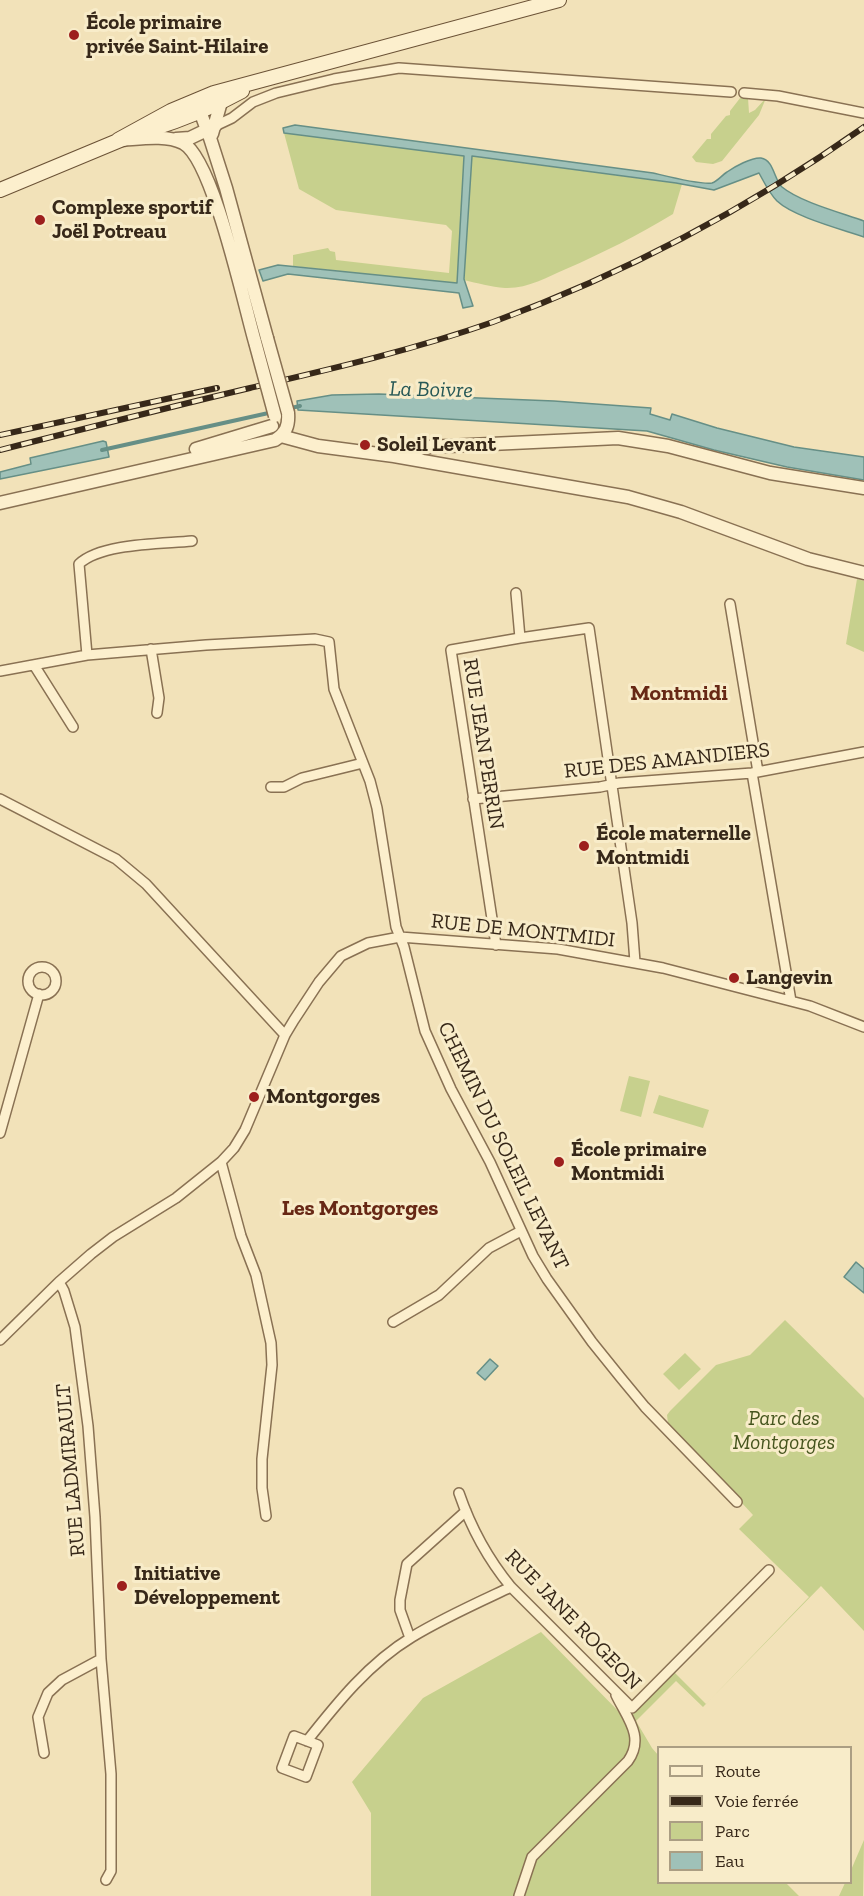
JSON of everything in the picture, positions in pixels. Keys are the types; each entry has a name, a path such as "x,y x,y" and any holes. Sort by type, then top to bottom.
{"main road":[{"path":"0,190 118,140 173,123 214,93 559,0"},
{"path":"195,107 221,102 268,77"}],"street":[{"path":"118,140 184,139 209,132 235,118 253,102 276,93 344,77 399,68 731,92"},
{"path":"744,93 778,96 864,113"},
{"path":"213,192 209,132 221,102"},
{"path":"195,107 209,132 261,340 281,436"},
{"path":"169,138 183,143 194,152 213,192 261,340"},
{"path":"0,503 275,440 288,427 278,418"},
{"path":"119,477 278,418"},
{"path":"281,436 318,446 394,456 628,497 681,512 808,559 864,573"},
{"path":"394,456 427,447 618,438 668,446 770,473 864,488"},
{"path":"87,655 79,564 86,557 109,549 192,541"},
{"path":"516,593 520,638"},
{"path":"730,604 791,1001"},
{"name":"RUE JEAN PERRIN","path":"496,945 451,650 589,628 612,785"},
{"name":"CHEMIN DU SOLEIL LEVANT","path":"151,649 315,639 329,642 334,689 370,781 377,807 396,927 425,1031 451,1089 490,1162 521,1231 547,1279 592,1342 645,1407 737,1502"},
{"path":"0,671 87,655 151,649 159,698 157,713"},
{"path":"34,665 73,727"},
{"name":"RUE DES AMANDIERS","path":"473,799 755,772 864,752"},
{"path":"271,787 284,787 302,778 363,763"},
{"path":"612,785 632,923 635,962"},
{"path":"0,799 116,859 146,884 285,1035"},
{"name":"RUE DE MONTMIDI","path":"0,1340 59,1282 113,1238 176,1198 221,1162 234,1148 245,1130 285,1035 319,982 341,956 368,944 400,937 558,949 635,962 791,1001 864,1027"},
{"path":"0,1133 39,994"},
{"path":"221,1162 242,1236 256,1275 271,1343 272,1365 262,1459 262,1488 266,1516"},
{"path":"393,1322 439,1294 489,1248 521,1231"},
{"name":"RUE LADMIRAULT","path":"59,1282 75,1327 88,1426 95,1517 101,1659 111,1774 111,1871 106,1880"},
{"name":"RUE JANE ROGEON","path":"459,1492 478,1540 493,1565 511,1587 632,1708 769,1570"},
{"path":"410,1638 400,1610 407,1564 466,1512"},
{"path":"307,1741 352,1687 374,1666 410,1638 511,1587"},
{"path":"44,1753 38,1717 48,1693 62,1680 101,1659"},
{"path":"519,1896 532,1857 628,1761 634,1752 636,1737 612,1688"},
{"path":"294,1736 307,1741 318,1745 306,1777 282,1768 294,1736"}],"green space":[{"path":"744,93 748,98 749,113 766,98 759,115 722,161 713,164 696,162 692,157 707,139 711,139 711,134 726,116 730,115 730,111"},
{"path":"284,133 464,156 457,284 293,266 293,255 328,248 335,252 336,260 449,273 452,231 446,225 336,210 299,189"},
{"path":"471,156 682,184 673,214 607,250 529,285 513,288 484,285 464,280"},
{"path":"857,579 864,581 864,652 846,644"},
{"path":"629,1076 650,1081 641,1117 620,1111"},
{"path":"659,1095 709,1110 703,1128 653,1113"},
{"name":"Parc des Montgorges","path":"785,1320 864,1398 864,1631 821,1586 712,1698 809,1597 739,1529 753,1515 668,1423 667,1415 716,1365 750,1355"},
{"path":"685,1353 701,1369 679,1390 663,1374"},
{"path":"541,1632 627,1720 674,1672 706,1704 703,1707 676,1681 636,1721 657,1754 657,1884 787,1884 799,1896 371,1896 371,1813 352,1782 423,1698"},
{"path":"864,1840 863,1896 839,1896 845,1884 852,1884 852,1868"}],"water":[{"path":"295,125 653,173 707,183 714,182 743,163 761,158 769,162 779,184 790,192 810,202 864,221 864,237 818,222 785,207 772,195 759,173 714,190 472,156 464,279 473,306 463,308 459,293 288,274 263,281 259,270 278,265 457,283 464,156 284,133 283,128"},
{"name":"La Boivre","path":"379,394 554,401 651,408 650,414 670,420 672,414 794,447 864,457 864,480 787,467 647,431 298,410 297,401 332,395"},
{"path":"106,442 109,457 0,479 0,472 31,464 30,458"},
{"path":"856,1262 864,1269 864,1293 844,1277"},
{"path":"490,1359 498,1366 485,1380 477,1373"}],"waterway":[{"name":"La Boivre","path":"102,450 300,406"}],"railway":[{"path":"0,450 372,358 493,322 590,283 684,237 776,185 864,127"},
{"path":"0,435 217,388"}],"place":[{"name":"École primaire privée Saint-Hilaire","path":"74,35"},
{"name":"Complexe sportif Joël Potreau","path":"40,220"},
{"name":"Soleil Levant","path":"365,445"},
{"name":"École maternelle Montmidi","path":"584,846"},
{"name":"Langevin","path":"734,978"},
{"name":"Montgorges","path":"254,1097"},
{"name":"École primaire Montmidi","path":"559,1162"},
{"name":"Initiative Développement","path":"122,1586"}],"district":[{"name":"Montmidi","path":"679,694"},
{"name":"Les Montgorges","path":"360,1209"}]}
